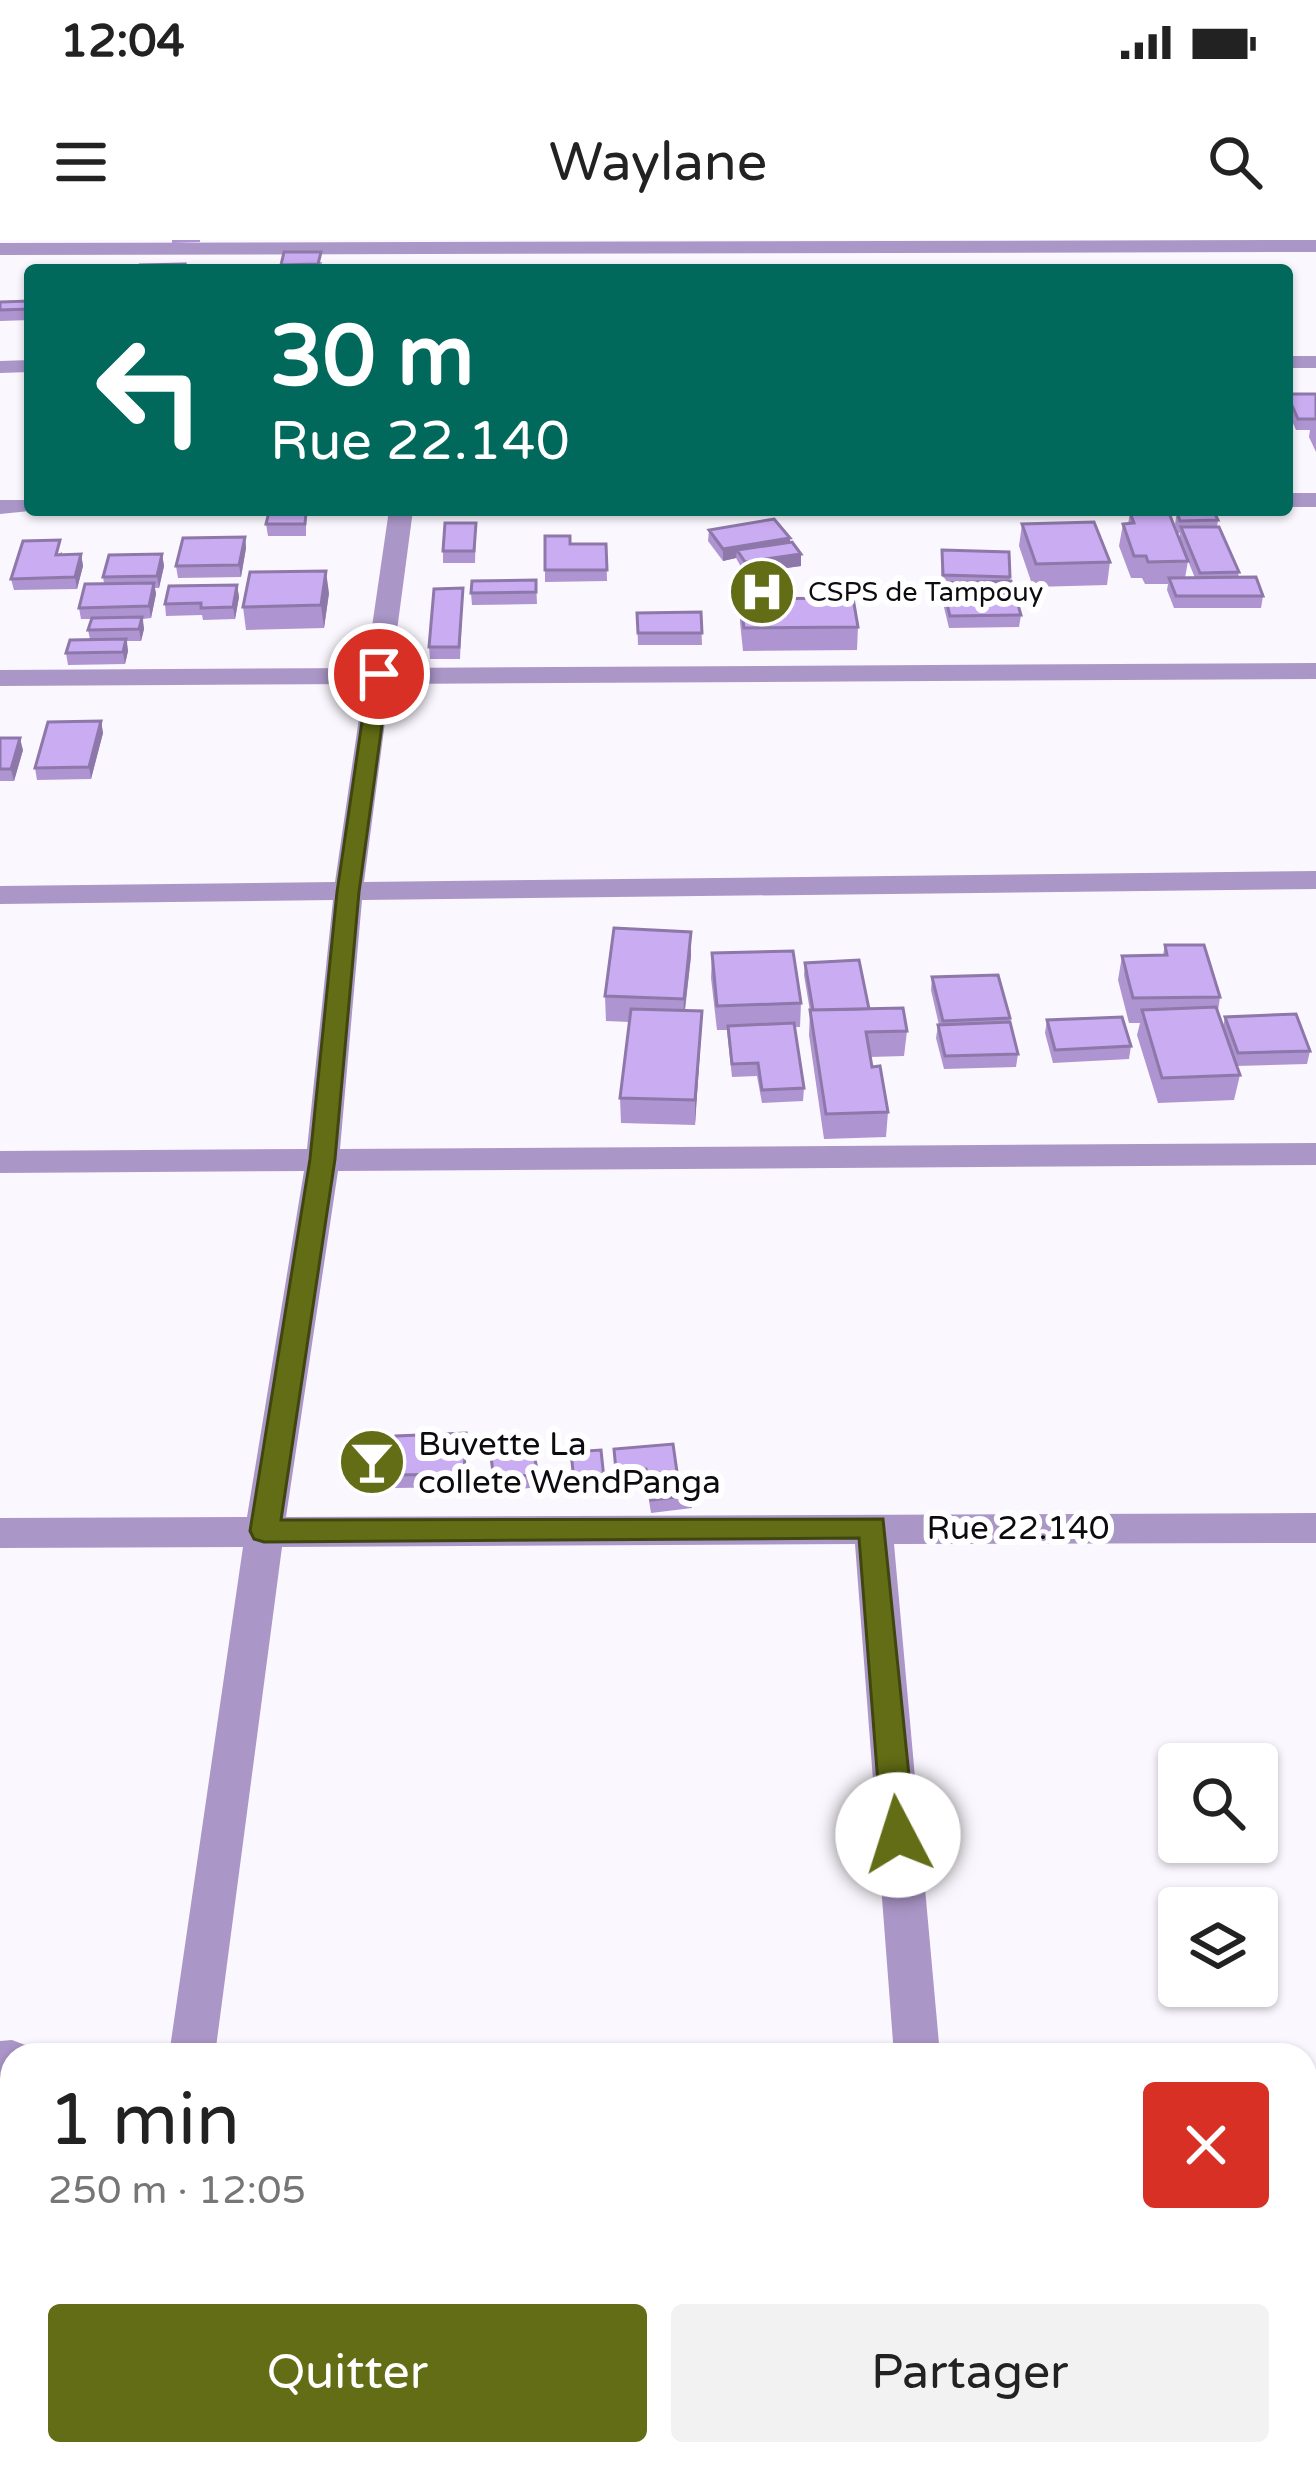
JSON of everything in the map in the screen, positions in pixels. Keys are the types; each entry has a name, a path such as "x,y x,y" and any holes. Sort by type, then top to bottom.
{"street":[{"path":"0,249 440,253 1316,246"},
{"path":"194,2043 264,1531 322,1159 348,892 400,516"},
{"path":"0,678 1316,671"},
{"path":"0,895 1316,880"},
{"path":"0,1162 1316,1154"},
{"path":"873,1527 916,2043"},
{"name":"Rue 22.140","path":"0,1533 1316,1528"}],"building":[{"path":"284,252 321,252 318,264 281,264"},
{"path":"24,301 24,309 0,310 0,302"},
{"path":"1293,394 1316,394 1316,419 1298,419"},
{"path":"268,516 306,516 305,524 266,524"},
{"path":"1131,516 1170,516 1188,561 1148,562 1146,556 1134,556 1123,524 1134,523"},
{"path":"1178,516 1216,516 1218,520 1180,521"},
{"path":"774,519 790,538 723,549 709,530"},
{"path":"1094,522 1110,562 1036,564 1022,524"},
{"path":"445,523 476,523 474,551 443,551"},
{"path":"1181,527 1219,527 1239,572 1200,573"},
{"path":"545,536 570,536 570,544 606,544 607,570 545,570"},
{"path":"245,537 239,565 176,566 183,538"},
{"path":"60,540 56,555 81,554 75,577 11,579 23,541"},
{"path":"792,542 801,554 745,562 737,550"},
{"path":"942,550 1009,552 1010,577 943,575"},
{"path":"162,554 157,576 103,577 109,555"},
{"path":"326,571 321,605 243,607 250,572"},
{"path":"1256,577 1263,596 1176,596 1169,578"},
{"path":"536,580 536,592 471,593 472,581"},
{"path":"1011,581 1021,615 950,616 942,583"},
{"path":"154,583 149,606 79,608 85,584"},
{"path":"237,585 233,607 165,604 169,586"},
{"path":"463,588 459,647 429,647 434,589"},
{"path":"853,598 858,627 744,628 740,599"},
{"path":"701,612 702,633 638,633 637,613"},
{"path":"142,617 139,629 88,630 92,618"},
{"path":"126,639 123,652 66,653 70,640"},
{"path":"101,721 89,767 35,768 48,722"},
{"path":"0,738 20,738 11,769 0,769"},
{"path":"614,928 691,932 684,999 605,996"},
{"path":"1165,945 1204,945 1220,997 1133,998 1122,956 1167,955"},
{"path":"793,951 801,1003 717,1006 712,953"},
{"path":"859,960 869,1009 813,1010 805,963"},
{"path":"998,975 1010,1018 943,1021 932,977"},
{"path":"1216,1007 1240,1075 1162,1078 1142,1010"},
{"path":"903,1008 907,1031 866,1032 872,1067 880,1066 888,1112 826,1114 810,1010"},
{"path":"631,1009 702,1011 695,1100 620,1098"},
{"path":"1296,1014 1310,1051 1238,1053 1225,1017"},
{"path":"1122,1017 1131,1046 1055,1050 1047,1020"},
{"path":"1010,1022 1018,1054 945,1056 938,1025"},
{"path":"794,1023 804,1088 762,1090 758,1063 732,1064 728,1026"},
{"path":"466,1433 464,1474 393,1475 396,1436"},
{"path":"387,1441 385,1477 352,1478 355,1442"},
{"path":"673,1444 677,1472 616,1471 614,1449"},
{"path":"532,1445 538,1474 494,1479 490,1450"},
{"path":"601,1450 604,1479 574,1481 571,1452"},
{"path":"687,1475 692,1495 651,1500 647,1480"}],"place":[{"name":"CSPS de Tampouy","path":"762,592"},
{"name":"Buvette La collete WendPanga","path":"372,1462"}],"route":[{"path":"379,674 348,892 322,1159 264,1531 873,1527 898,1835"}]}
